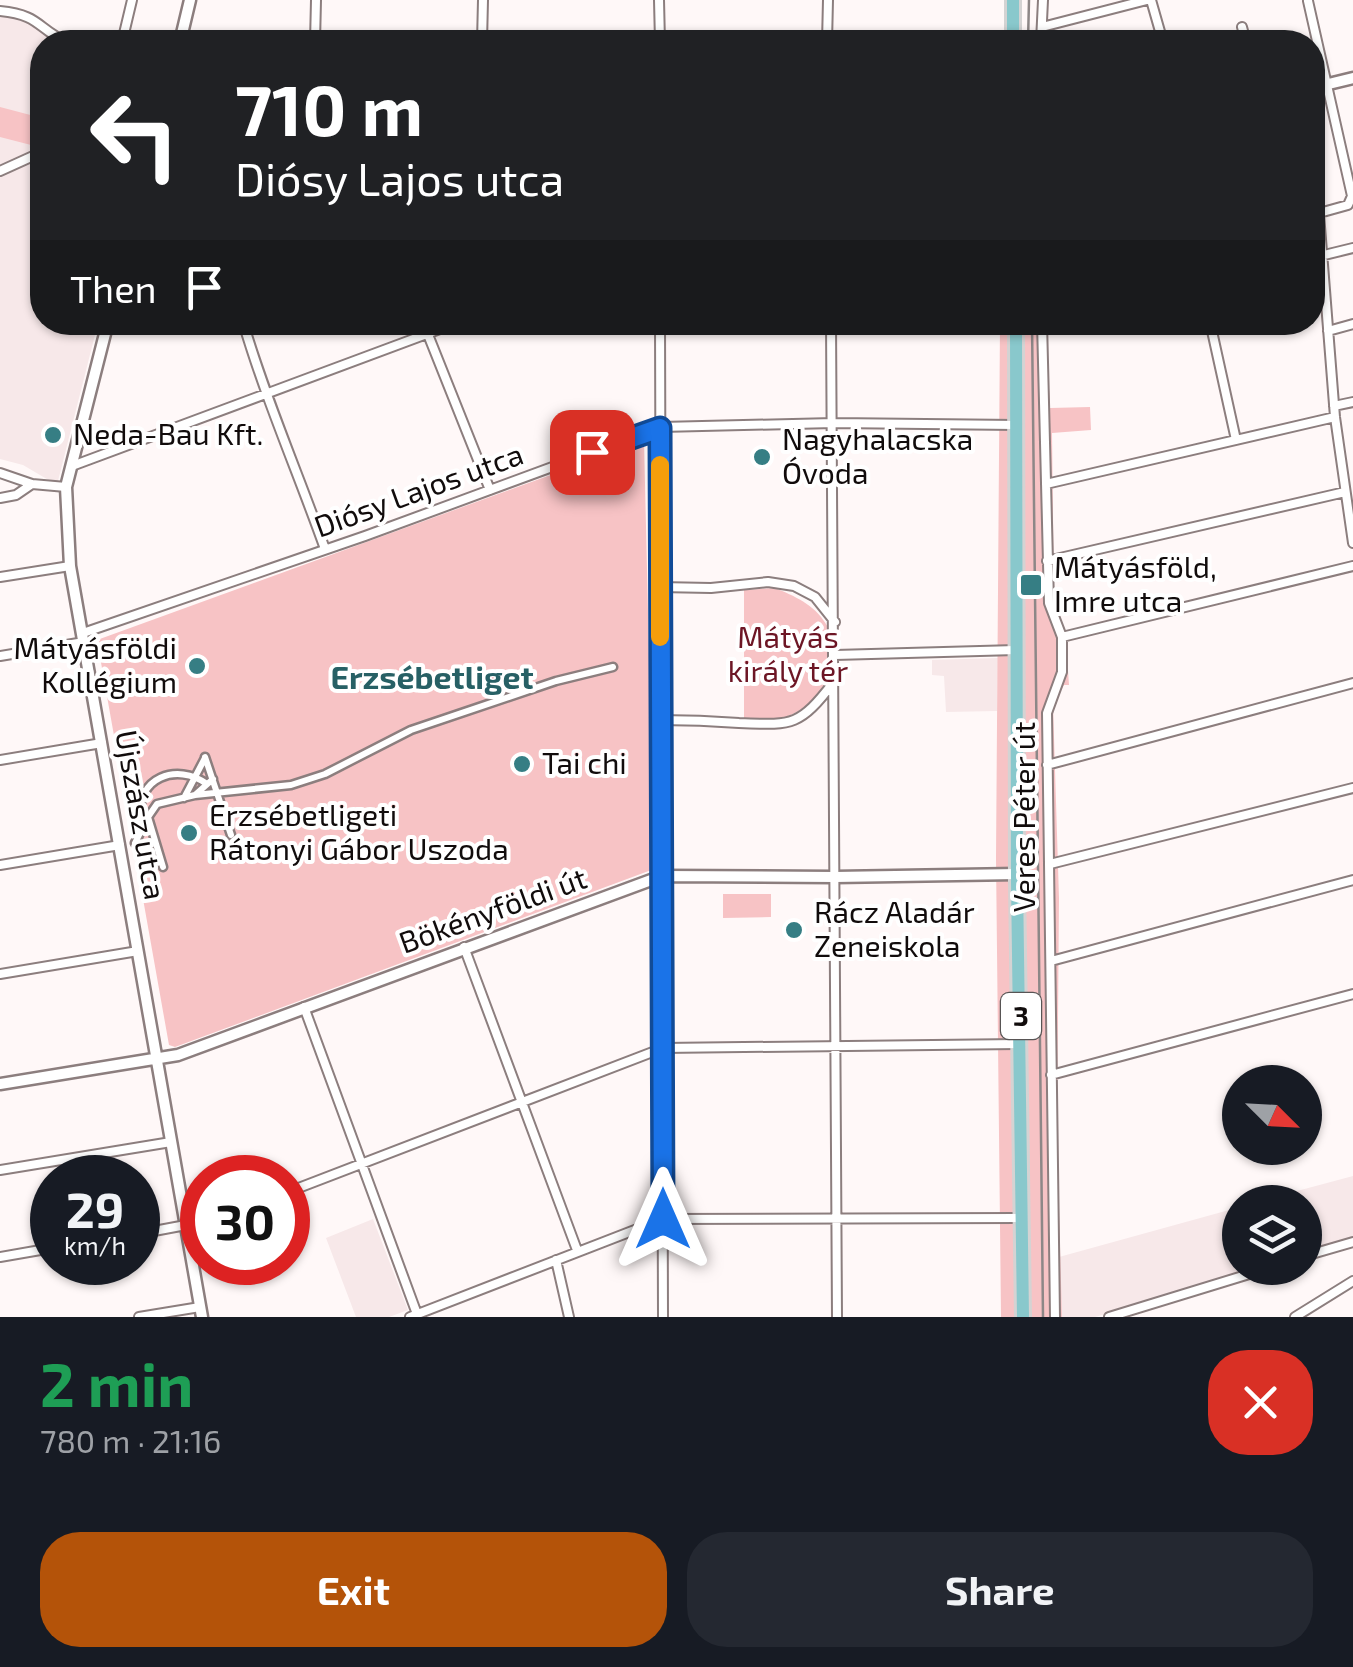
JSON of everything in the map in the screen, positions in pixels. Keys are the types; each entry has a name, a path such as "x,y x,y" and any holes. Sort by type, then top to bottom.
{"main road":[{"path":"1013,0 1013,30"},
{"name":"Veres Péter út","path":"1016,335 1023,1317"}],"street":[{"path":"125,30 132,0"},
{"path":"183,30 190,0"},
{"path":"316,0 316,30"},
{"path":"482,30 483,0"},
{"path":"658,0 659,30"},
{"path":"827,30 828,0"},
{"path":"1042,30 1043,0"},
{"path":"1042,26 1149,0 1159,30"},
{"path":"1308,1 1315,30"},
{"path":"0,11 36,19 47,30"},
{"path":"1325,72 1349,164 1352,196 1348,205 1325,211"},
{"path":"1325,85 1353,78"},
{"path":"0,171 30,157"},
{"path":"1325,255 1353,248"},
{"path":"1325,286 1335,417 1353,543"},
{"path":"1328,331 1353,324"},
{"name":"Újszász utca","path":"105,335 66,487 70,566 180,1190"},
{"path":"246,335 264,394 325,549"},
{"path":"72,466 425,335"},
{"path":"428,335 490,490"},
{"path":"660,335 662,1317"},
{"path":"832,335 837,1317"},
{"name":"Veres Péter út","path":"1042,335 1049,603 1062,637 1060,683 1047,713 1046,765 1055,1317"},
{"path":"1213,335 1236,440"},
{"path":"1334,406 1353,402"},
{"path":"1046,484 1335,417"},
{"name":"Diósy Lajos utca","path":"0,656 84,638 660,428 834,423 1016,424"},
{"path":"0,473 32,484 66,487"},
{"path":"0,498 16,495 32,484"},
{"path":"1048,561 1348,497"},
{"path":"0,577 70,566"},
{"path":"1062,637 1353,566"},
{"path":"660,586 711,588 768,582 794,586 814,597 835,622"},
{"path":"836,655 1016,650"},
{"path":"135,843 144,818 157,804 195,795 291,785 325,774 412,730 556,681 613,667"},
{"path":"660,720 775,726 800,717 815,706 834,682"},
{"path":"1046,765 1353,683"},
{"path":"0,760 102,743"},
{"path":"184,798 205,757 210,782 218,793 231,836"},
{"path":"163,867 139,805 144,791 162,776 195,776 210,782"},
{"path":"195,795 210,782"},
{"path":"1050,864 1353,788"},
{"path":"130,806 139,805"},
{"path":"132,820 144,818"},
{"path":"0,865 120,845"},
{"name":"Bökényföldi út","path":"0,1084 178,1055 662,876 1017,874"},
{"path":"1051,961 1353,880"},
{"path":"464,948 577,1250"},
{"path":"0,974 138,951"},
{"path":"1051,1075 1353,994"},
{"path":"304,1007 413,1316 663,1219 1023,1218"},
{"path":"310,1184 662,1048 1021,1044"},
{"path":"0,1170 172,1142"},
{"path":"1322,1251 1353,1242"},
{"path":"0,1257 30,1252"},
{"path":"556,1260 569,1317"},
{"path":"1296,1317 1353,1282"},
{"path":"1110,1317 1222,1283"},
{"name":"Újszász utca","path":"196,1285 201,1312"},
{"path":"445,1303 448,1317"},
{"path":"139,1317 201,1312"}],"shaded area":[{"path":"0,14 35,23 42,30 30,30 30,335 95,335 57,485 23,465 0,459"},
{"path":"998,658 997,711 946,712 944,676 932,675 932,660"},
{"path":"1353,1176 1353,1243 1322,1252 1322,1185"},
{"path":"1222,1212 1222,1281 1095,1317 1062,1317 1059,1257"},
{"path":"373,1219 408,1310 389,1317 356,1317 326,1238"}],"green space":[{"path":"0,107 30,115 30,145 0,137"},
{"path":"1000,335 1046,335 1050,408 1090,407 1091,430 1052,433 1054,600 1066,642 1069,685 1064,685 1053,705 1059,898 1057,1140 1062,1317 1001,1317 996,859"},
{"path":"644,441 654,869 175,1047 169,1045 97,640"},
{"name":"Mátyás király tér","path":"775,588 803,602 821,617 832,638 833,667 819,693 797,712 774,720 744,721 744,590"},
{"path":"723,894 771,894 771,917 723,918"}],"tram line":[{"path":"1028,30 1029,0"},
{"path":"1032,335 1043,1317"}],"slow traffic":[{"path":"660,465 660,637"}],"place":[{"name":"Neda-Bau Kft.","path":"53,435"},
{"name":"Nagyhalacska Óvoda","path":"762,457"},
{"name":"Mátyásföld, Imre utca","path":"1031,585"},
{"name":"Mátyásföldi Kollégium","path":"197,666"},
{"name":"Tai chi","path":"522,764"},
{"name":"Erzsébetligeti Rátonyi Gábor Uszoda","path":"189,833"},
{"name":"Rácz Aladár Zeneiskola","path":"794,930"}],"district":[{"name":"Erzsébetliget","path":"432,678"}],"route":[{"path":"592,452 660,428 663,1219"}]}
